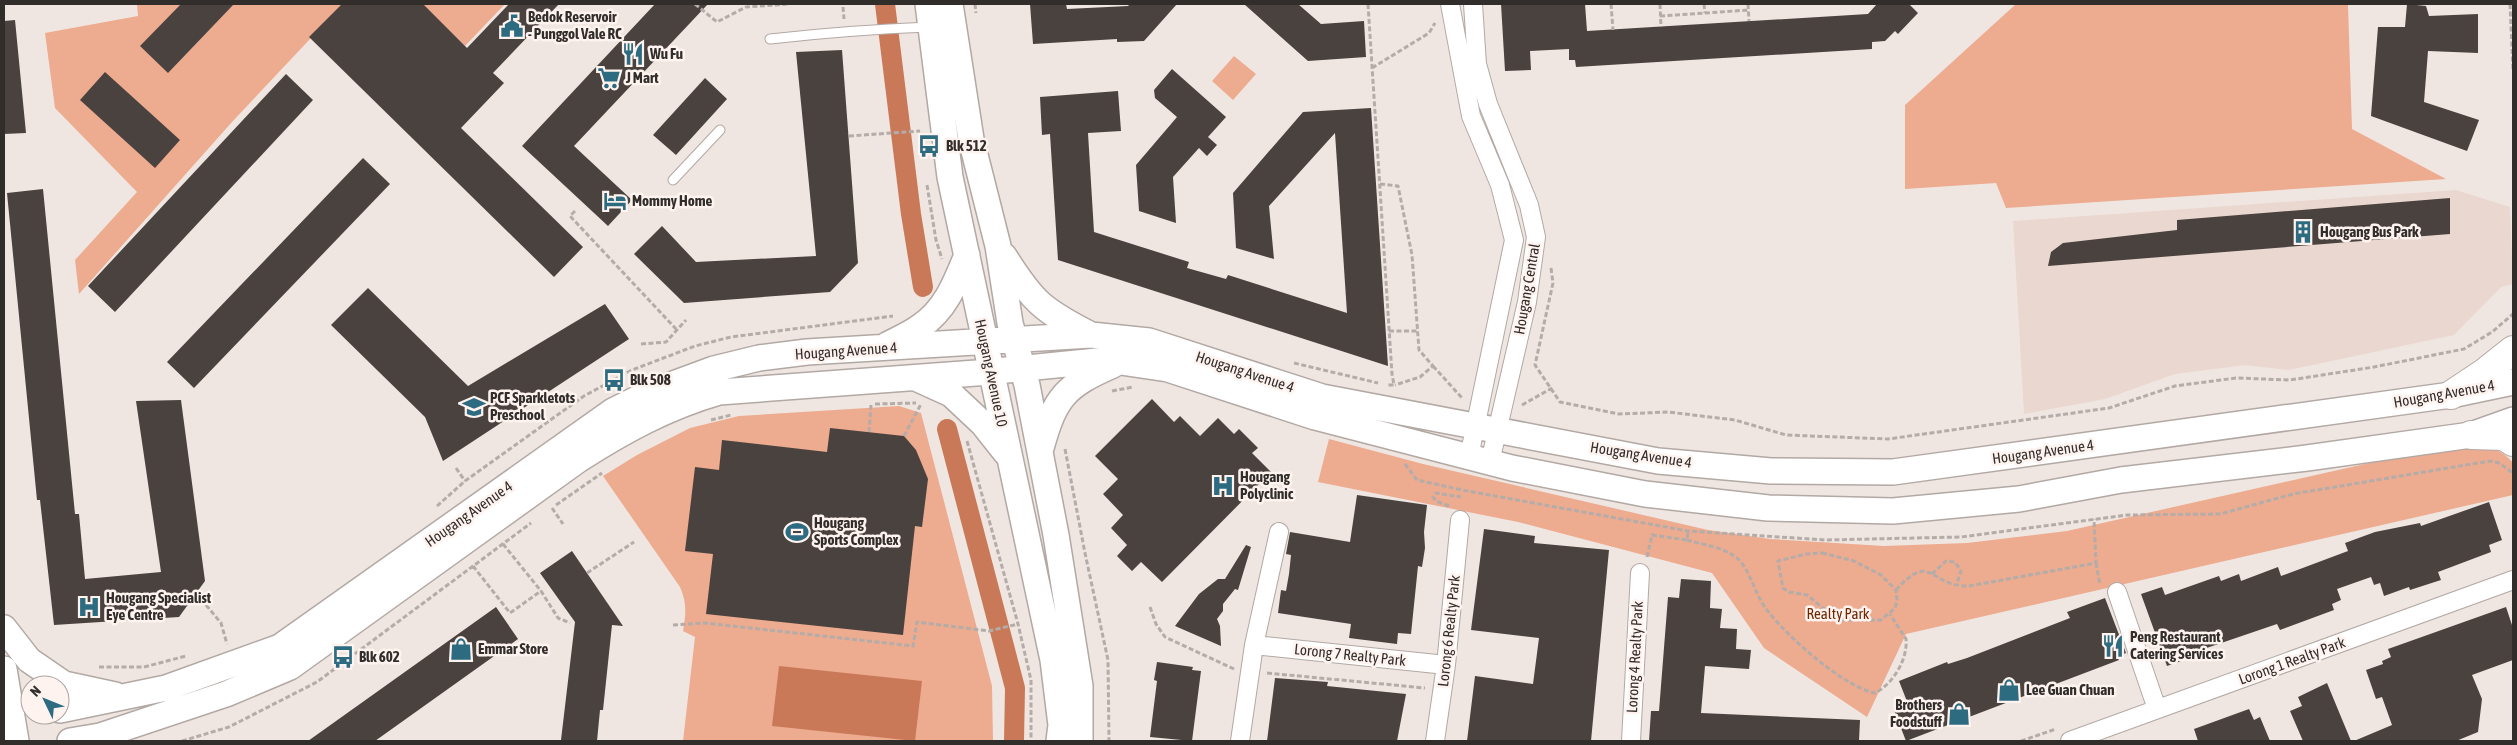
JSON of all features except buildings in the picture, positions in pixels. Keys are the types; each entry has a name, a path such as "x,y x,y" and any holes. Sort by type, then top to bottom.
{"main road":[{"path":"2451,395 2484,373 2513,350"},
{"path":"2471,435 2504,436 2513,442"}],"street":[{"name":"Hougang Central","path":"1473,4 1477,64 1488,104 1529,205 1536,237 1527,302 1486,427"},
{"name":"Hougang Central","path":"1445,11 1472,116 1500,185 1514,240 1486,427 1479,459"},
{"name":"Hougang Avenue 10","path":"941,20 998,246 1014,340 1022,367 1056,535 1080,686 1080,741"},
{"name":"Hougang Avenue 10","path":"941,20 950,177 1053,660 1061,724 1059,741"},
{"path":"998,246 1021,283 1035,300 1055,316 1091,335"},
{"path":"880,348 922,326 946,301 953,290 966,255"},
{"name":"Hougang Avenue 4","path":"70,741 97,738 226,694 290,667 468,527 572,452 613,411 649,393 714,369 760,358 880,348 1091,335 1149,341 1322,397 1658,461 1771,471 1893,472 2451,395 2513,382"},
{"name":"Hougang Avenue 4","path":"572,452 621,432 652,415 688,401 719,392 1107,360 1168,369 1315,417 1479,459 1645,494 1768,508 1893,510 2018,499 2121,480 2307,458 2471,435 2513,420"},
{"path":"1040,453 1048,421 1068,390 1092,374 1123,362"},
{"path":"913,377 950,394 970,410 1010,459"},
{"name":"Lorong 6 Realty Park","path":"1435,741 1446,665 1456,513"},
{"name":"Hougang Avenue 4","path":"70,708 166,688 222,670 280,646 468,527"},
{"path":"1240,741 1254,645 1279,532"},
{"name":"Lorong 4 Realty Park","path":"1631,741 1640,573"},
{"name":"Lorong 1 Realty Park","path":"2070,741 2513,580"},
{"path":"2117,592 2157,709"},
{"path":"4,628 29,660 64,684 124,697"},
{"name":"Lorong 7 Realty Park","path":"1254,645 1446,665"},
{"path":"4,669 17,724"}],"lane":[{"path":"770,39 845,30 872,31 941,20"},
{"path":"1472,116 1488,104"},
{"path":"673,180 720,130"}],"path":[{"path":"695,4 717,22 746,7 790,4"},
{"path":"941,20 975,4"},
{"path":"1368,4 1394,385"},
{"path":"1611,4 1613,30"},
{"path":"1660,4 1661,27"},
{"path":"1704,4 1705,12"},
{"path":"1748,4 1749,21"},
{"path":"2510,4 2513,70"},
{"path":"1660,16 1748,10"},
{"path":"1372,68 1429,32 1445,11"},
{"path":"849,136 920,131"},
{"path":"1380,184 1398,186 1412,255 1419,350 1464,401"},
{"path":"575,211 570,216 677,330"},
{"path":"1521,406 1552,388 1560,402 1619,414 1668,412 1735,420 1786,435 1888,439 2109,408 2174,386 2236,378 2290,380 2374,367 2464,348 2492,332 2513,314"},
{"path":"641,344 666,342 686,320"},
{"path":"1389,331 1417,331"},
{"path":"1291,362 1387,385 1394,385 1420,377 1433,366"},
{"path":"904,436 921,403"},
{"path":"861,405 921,403 930,406"},
{"path":"869,432 870,405"},
{"path":"708,420 733,414"},
{"path":"966,437 1018,624 1031,680 1031,741"},
{"path":"1065,451 1108,660 1109,741"},
{"path":"456,468 465,481"},
{"path":"2508,469 2513,473"},
{"path":"545,513 606,470"},
{"path":"1456,513 1436,501 1433,497 1436,493 1461,497 1462,490"},
{"path":"552,508 563,524"},
{"path":"182,741 229,727 317,682 538,518"},
{"path":"2094,519 2096,564 2100,586"},
{"path":"1687,540 1688,530"},
{"path":"1640,573 1646,564 1652,535 1687,540 1726,550 1739,560 1748,572 1762,602 1784,630 1841,678 1860,689 1876,693 1890,682 1904,656 1906,639 1890,614"},
{"path":"587,573 634,542"},
{"path":"503,544 541,591 558,618 570,623"},
{"path":"1822,553 1841,557 1868,567 1896,590 1898,601 1890,614 1877,620 1835,618 1807,595 1789,592 1783,588 1778,561 1806,554 1822,553"},
{"path":"1932,574 1946,560 1955,562 1961,573 1956,586"},
{"path":"1896,590 1912,573 1926,570 1946,583 1956,586 1968,586 2096,564"},
{"path":"473,566 510,613 541,591"},
{"path":"206,605 221,623 225,633 227,646 222,670"},
{"path":"1150,607 1156,624 1165,638 1230,668 1250,673 1443,689"},
{"path":"673,625 705,623 913,646 917,622 989,631 1018,624"}],"shaded area":[{"name":"Hougang Bus Park","path":"2456,190 2510,207 2513,284 2501,287 2454,335 2289,370 2245,365 2175,374 2105,399 2024,414 2013,221"},
{"path":"779,666 922,681 915,741 772,726"}],"green space":[{"path":"137,4 343,4 232,122 79,294 75,260 137,192 55,108 45,33 138,16"},
{"path":"422,4 505,4 465,46"},
{"path":"2016,4 2348,5 2352,129 2446,179 2006,208 1996,183 1905,189 1905,105"},
{"path":"1234,56 1256,74 1233,100 1212,81"},
{"name":"Hougang Sports Complex","path":"899,406 921,413 992,686 993,741 683,741 695,637 683,631 685,619 684,598 680,587 603,476 637,455 690,428 739,416"},
{"name":"Realty Park","path":"1329,439 1423,464 1708,530 1770,539 1884,546 1967,543 2067,531 2467,441 2498,451 2513,463 2513,495 1906,634 1867,717 1764,648 1712,573 1518,522 1318,482"}],"waterway":[{"path":"885,4 911,214 923,287"},
{"path":"947,429 1015,688 1014,741"}],"place":[{"name":"Bedok Reservoir - Punggol Vale RC","path":"512,26"},
{"name":"Wu Fu","path":"633,54"},
{"name":"J Mart","path":"609,78"},
{"name":"Blk 512","path":"929,146"},
{"name":"Mommy Home","path":"615,201"},
{"name":"Hougang Bus Park","path":"2303,232"},
{"name":"Blk 508","path":"614,380"},
{"name":"PCF Sparkletots Preschool","path":"474,407"},
{"name":"Hougang Polyclinic","path":"1223,486"},
{"name":"Hougang Sports Complex","path":"797,532"},
{"name":"Hougang Specialist Eye Centre","path":"89,607"},
{"name":"Peng Restaurant Catering Services","path":"2113,646"},
{"name":"Emmar Store","path":"461,649"},
{"name":"Blk 602","path":"343,657"},
{"name":"Lee Guan Chuan","path":"2009,690"},
{"name":"Brothers Foodstuff","path":"1959,714"}]}
